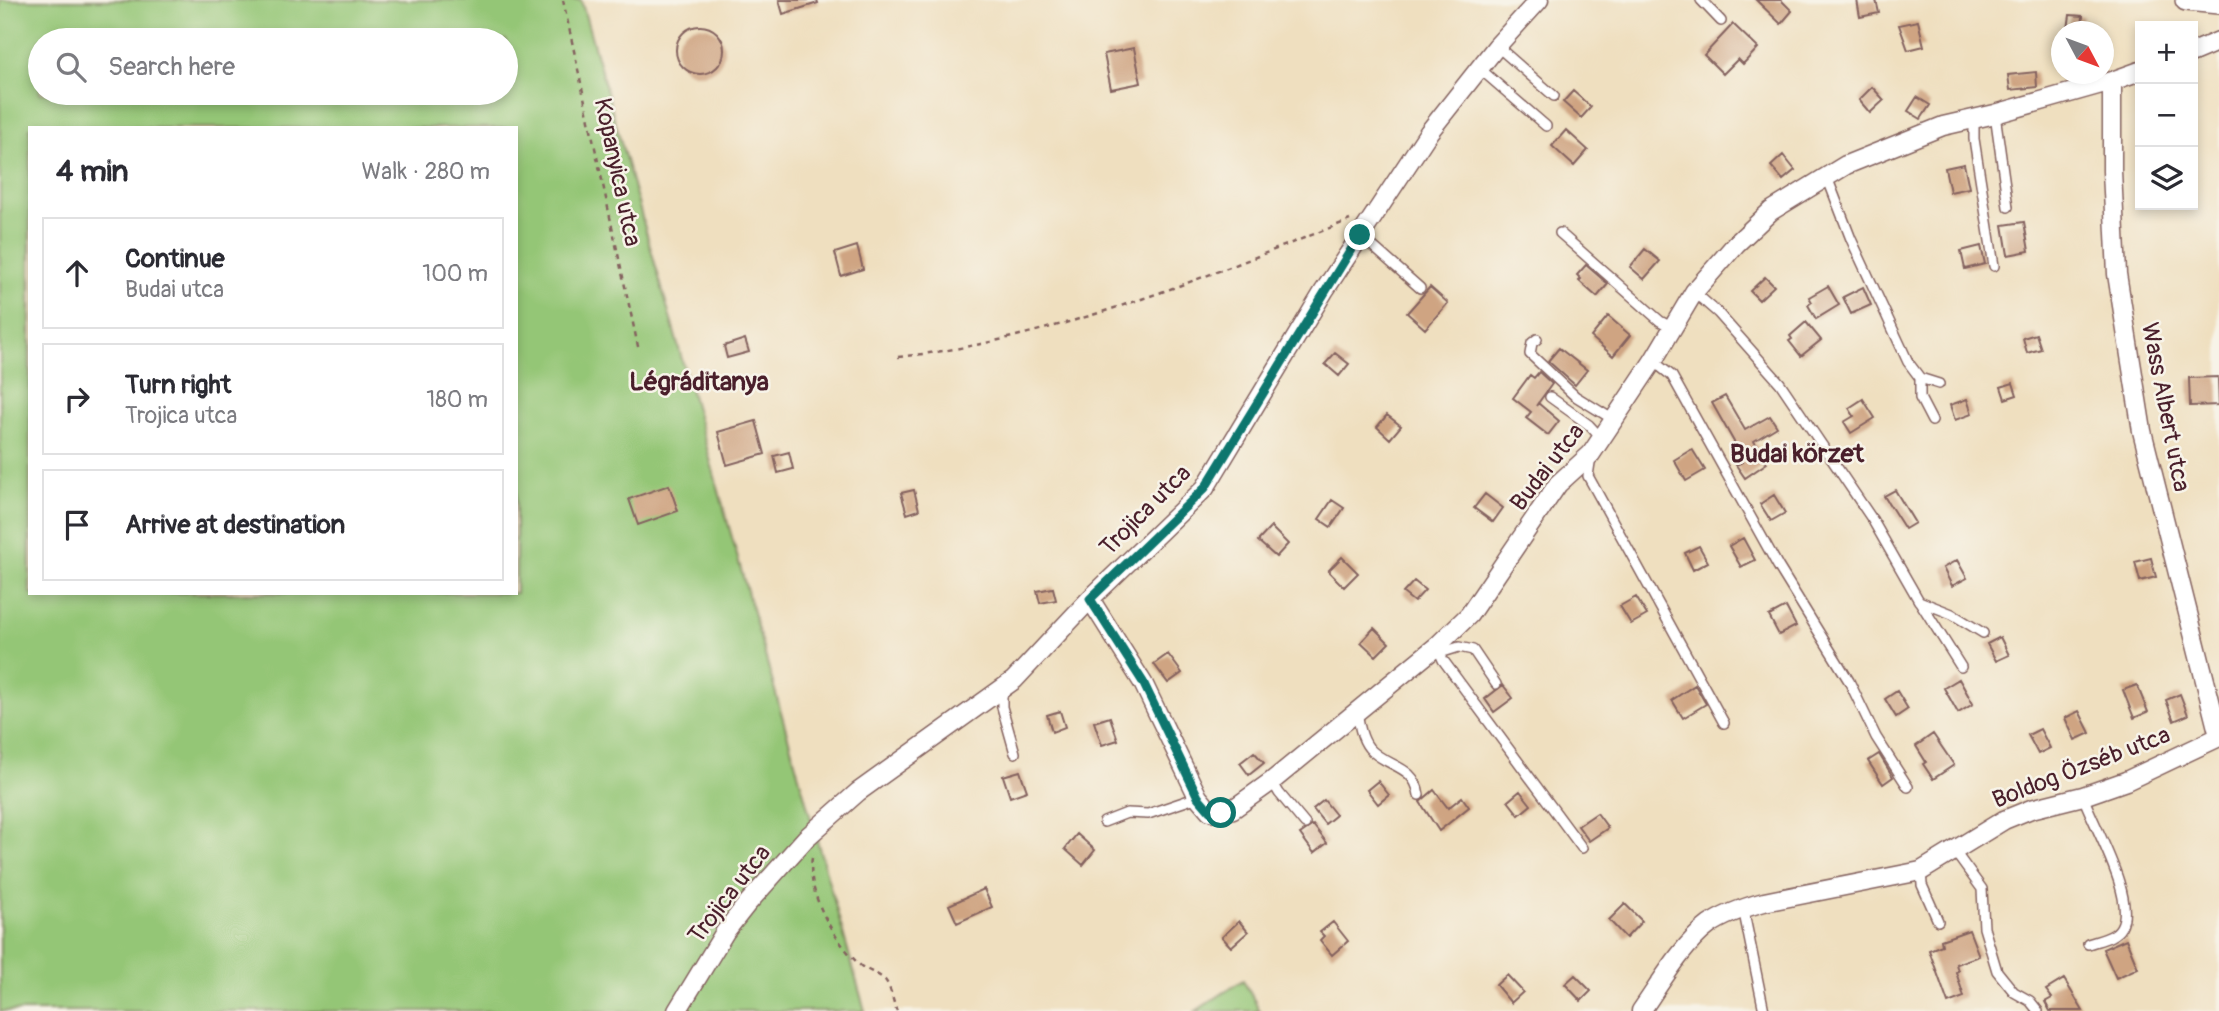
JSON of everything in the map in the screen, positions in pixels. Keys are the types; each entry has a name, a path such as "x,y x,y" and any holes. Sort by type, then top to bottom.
{"street":[{"name":"Trojica utca","path":"677,1011 725,932 806,838 858,792 1014,680 1090,599 1205,488 1365,228 1429,132 1497,46 1539,0"},
{"path":"2186,0 2219,3"},
{"path":"2198,50 2219,41"},
{"name":"Budai utca","path":"2114,80 2135,73"},
{"name":"Budai utca","path":"1198,797 1210,811 1221,813 1233,809 1357,710 1438,650 1469,615 1558,484 1591,454 1602,439 1694,292 1736,244 1772,211 1846,164 1942,126 1996,114 2101,84"},
{"name":"Wass Albert utca","path":"2112,84 2112,171 2117,274 2142,431 2219,736"},
{"path":"1090,599 1143,682 1198,797"},
{"name":"Boldog Özséb utca","path":"1641,1011 1691,941 1709,925 1743,908 1921,872 2004,820 2126,780 2219,736"}],"lane":[{"path":"1700,0 1721,22"},
{"path":"1497,46 1554,96"},
{"path":"1479,68 1546,126"},
{"path":"1996,114 2008,206"},
{"path":"1974,119 1974,139 1994,266"},
{"path":"1827,177 1857,251 1908,362 1920,378 1939,384"},
{"path":"1365,228 1420,288"},
{"path":"1560,233 1660,321 1673,328"},
{"path":"1694,292 1718,313 1780,383 1872,519 1961,667"},
{"path":"1537,339 1532,343 1530,354 1574,396 1614,420"},
{"path":"1653,361 1672,376 1778,566 1849,681 1876,737 1908,787"},
{"path":"1920,378 1920,398 1932,421"},
{"path":"1550,397 1589,425 1602,439"},
{"path":"1591,454 1588,476 1724,723"},
{"path":"1919,601 1952,614 1983,633"},
{"path":"1496,684 1473,650 1458,647 1438,650 1582,848"},
{"path":"1002,690 1002,707 1015,753"},
{"path":"1357,710 1360,729 1369,747 1411,776 1418,784 1419,795"},
{"path":"1272,780 1279,793 1305,824"},
{"path":"2082,796 2114,864 2125,907 2122,926 2115,934 2088,944"},
{"path":"1104,822 1127,813 1148,814 1198,797"},
{"path":"1955,852 1982,888 1984,928 1997,971 2014,992 2031,1002 2038,1011"},
{"path":"1921,872 1922,885 1938,921"},
{"path":"1743,908 1764,1011"}],"path":[{"name":"Kopanyica utca","path":"563,0 639,351"},
{"path":"898,357 943,352 992,342 1146,298 1358,217 1365,228"},
{"path":"817,849 811,861 814,892 823,914 862,966 886,981 897,1011"}],"green space":[{"path":"0,0 581,0 865,1011 0,1011"},
{"path":"1243,980 1260,1011 1196,1011"}],"building":[{"path":"779,0 817,0 818,3 783,14"},
{"path":"1756,0 1781,0 1792,11 1781,24"},
{"path":"1857,0 1876,0 1879,13 1860,17"},
{"path":"2070,15 2083,16 2083,21 2069,21"},
{"path":"1918,21 1924,46 1908,50 1899,25"},
{"path":"1733,24 1758,48 1743,64 1738,59 1723,74 1704,55"},
{"path":"700,26 717,33 724,50 717,67 700,74 683,67 676,50 683,33"},
{"path":"1134,48 1141,83 1111,89 1104,54"},
{"path":"2036,72 2037,87 2010,90 2008,75"},
{"path":"1872,87 1884,100 1870,113 1859,100"},
{"path":"1573,91 1591,107 1581,118 1563,102"},
{"path":"1917,97 1930,105 1921,119 1908,111"},
{"path":"1566,130 1588,150 1574,166 1552,146"},
{"path":"1783,155 1795,170 1783,180 1771,166"},
{"path":"1964,164 1969,188 1950,192 1945,168"},
{"path":"2024,222 2029,251 2008,255 2003,225"},
{"path":"857,246 863,269 841,276 835,253"},
{"path":"1981,246 1985,264 1965,269 1961,251"},
{"path":"1645,249 1660,261 1644,279 1630,267"},
{"path":"1586,265 1608,284 1597,297 1579,281 1581,279 1577,275"},
{"path":"1765,277 1774,286 1759,300 1750,291"},
{"path":"1828,286 1839,305 1816,319 1808,305 1812,302 1809,297"},
{"path":"1430,287 1448,303 1425,329 1407,313"},
{"path":"1863,287 1871,305 1851,314 1843,297"},
{"path":"1608,316 1630,335 1613,356 1591,337"},
{"path":"1806,322 1821,340 1801,356 1789,341 1792,339 1790,336"},
{"path":"2036,334 2041,349 2027,353 2023,338"},
{"path":"745,339 749,352 727,358 724,346"},
{"path":"1559,348 1587,370 1575,385 1548,361"},
{"path":"1335,353 1349,364 1339,376 1325,364"},
{"path":"1539,372 1552,384 1538,403 1559,421 1548,435 1526,418 1531,412 1513,398 1530,375 1534,378"},
{"path":"2218,377 2219,405 2190,406 2189,378"},
{"path":"2013,383 2017,395 2005,399 2001,387"},
{"path":"1725,396 1745,430 1770,416 1777,427 1754,441 1767,463 1745,478 1736,465 1742,462 1735,451 1738,449 1712,403"},
{"path":"1863,399 1875,418 1851,433 1844,422 1854,416 1849,408"},
{"path":"1967,399 1972,414 1955,420 1950,405"},
{"path":"1387,415 1401,426 1390,439 1377,427"},
{"path":"756,421 765,454 727,465 718,432"},
{"path":"1692,449 1705,470 1686,481 1674,460"},
{"path":"789,452 793,469 778,473 774,456"},
{"path":"669,485 678,511 638,525 629,499"},
{"path":"914,490 919,510 907,514 901,493"},
{"path":"1895,490 1915,523 1905,529 1884,496"},
{"path":"1485,494 1503,508 1493,522 1474,508"},
{"path":"1774,495 1785,513 1771,521 1760,504"},
{"path":"1332,500 1344,508 1331,527 1319,519"},
{"path":"1271,527 1288,544 1276,557 1258,541"},
{"path":"1743,538 1755,560 1741,567 1729,546"},
{"path":"1699,546 1708,562 1693,570 1685,553"},
{"path":"1342,557 1358,573 1344,587 1328,571"},
{"path":"2151,558 2156,577 2140,581 2135,562"},
{"path":"1957,560 1967,578 1952,586 1943,568"},
{"path":"1414,581 1425,590 1414,602 1403,593"},
{"path":"1053,588 1056,600 1040,603 1037,591"},
{"path":"1636,597 1647,615 1631,624 1620,606"},
{"path":"1786,607 1796,626 1779,635 1769,616"},
{"path":"1374,628 1389,643 1376,656 1361,642"},
{"path":"2000,637 2009,655 1996,661 1987,644"},
{"path":"1168,654 1182,673 1168,683 1154,664"},
{"path":"1959,679 1973,704 1958,713 1944,688"},
{"path":"1503,685 1513,698 1494,712 1485,699"},
{"path":"1695,685 1706,704 1683,718 1672,700"},
{"path":"2137,685 2148,712 2134,718 2123,690"},
{"path":"1897,691 1908,709 1896,717 1885,699"},
{"path":"2180,694 2188,715 2174,721 2166,700"},
{"path":"1060,711 1065,727 1052,732 1047,715"},
{"path":"2079,711 2090,733 2075,740 2065,718"},
{"path":"1110,717 1118,740 1102,745 1094,722"},
{"path":"2040,729 2050,748 2038,754 2028,735"},
{"path":"1933,734 1954,765 1933,779 1916,746"},
{"path":"1254,752 1264,763 1249,775 1240,763"},
{"path":"1879,754 1893,777 1883,784 1868,761"},
{"path":"1020,771 1027,791 1010,797 1003,776"},
{"path":"1378,781 1389,795 1378,804 1367,790"},
{"path":"1434,790 1448,808 1462,797 1469,807 1439,831 1420,802"},
{"path":"1520,791 1531,805 1519,815 1508,801"},
{"path":"1324,800 1336,815 1325,824 1313,809"},
{"path":"1597,813 1608,828 1589,841 1578,826"},
{"path":"1313,825 1327,843 1314,853 1300,834"},
{"path":"1077,834 1095,850 1083,865 1065,849"},
{"path":"984,889 992,907 957,923 949,905"},
{"path":"1625,904 1642,921 1626,938 1609,920"},
{"path":"1239,921 1248,932 1231,947 1222,937"},
{"path":"1333,922 1348,941 1332,955 1320,940 1324,936 1320,932"},
{"path":"1969,930 1979,956 1956,964 1964,997 1948,1003 1929,950 1942,945 1941,940"},
{"path":"2126,939 2138,968 2116,978 2103,949"},
{"path":"1507,975 1523,992 1511,1003 1496,985"},
{"path":"1575,975 1591,991 1581,1001 1565,984"},
{"path":"2064,979 2083,1011 2050,1011 2045,1002 2052,998 2046,990"}],"district":[{"name":"Légráditanya","path":"699,381"},
{"name":"Budai körzet","path":"1797,453"}],"route":[{"path":"1221,813 1210,811 1198,797 1143,682 1090,599 1205,488 1360,235"}]}
